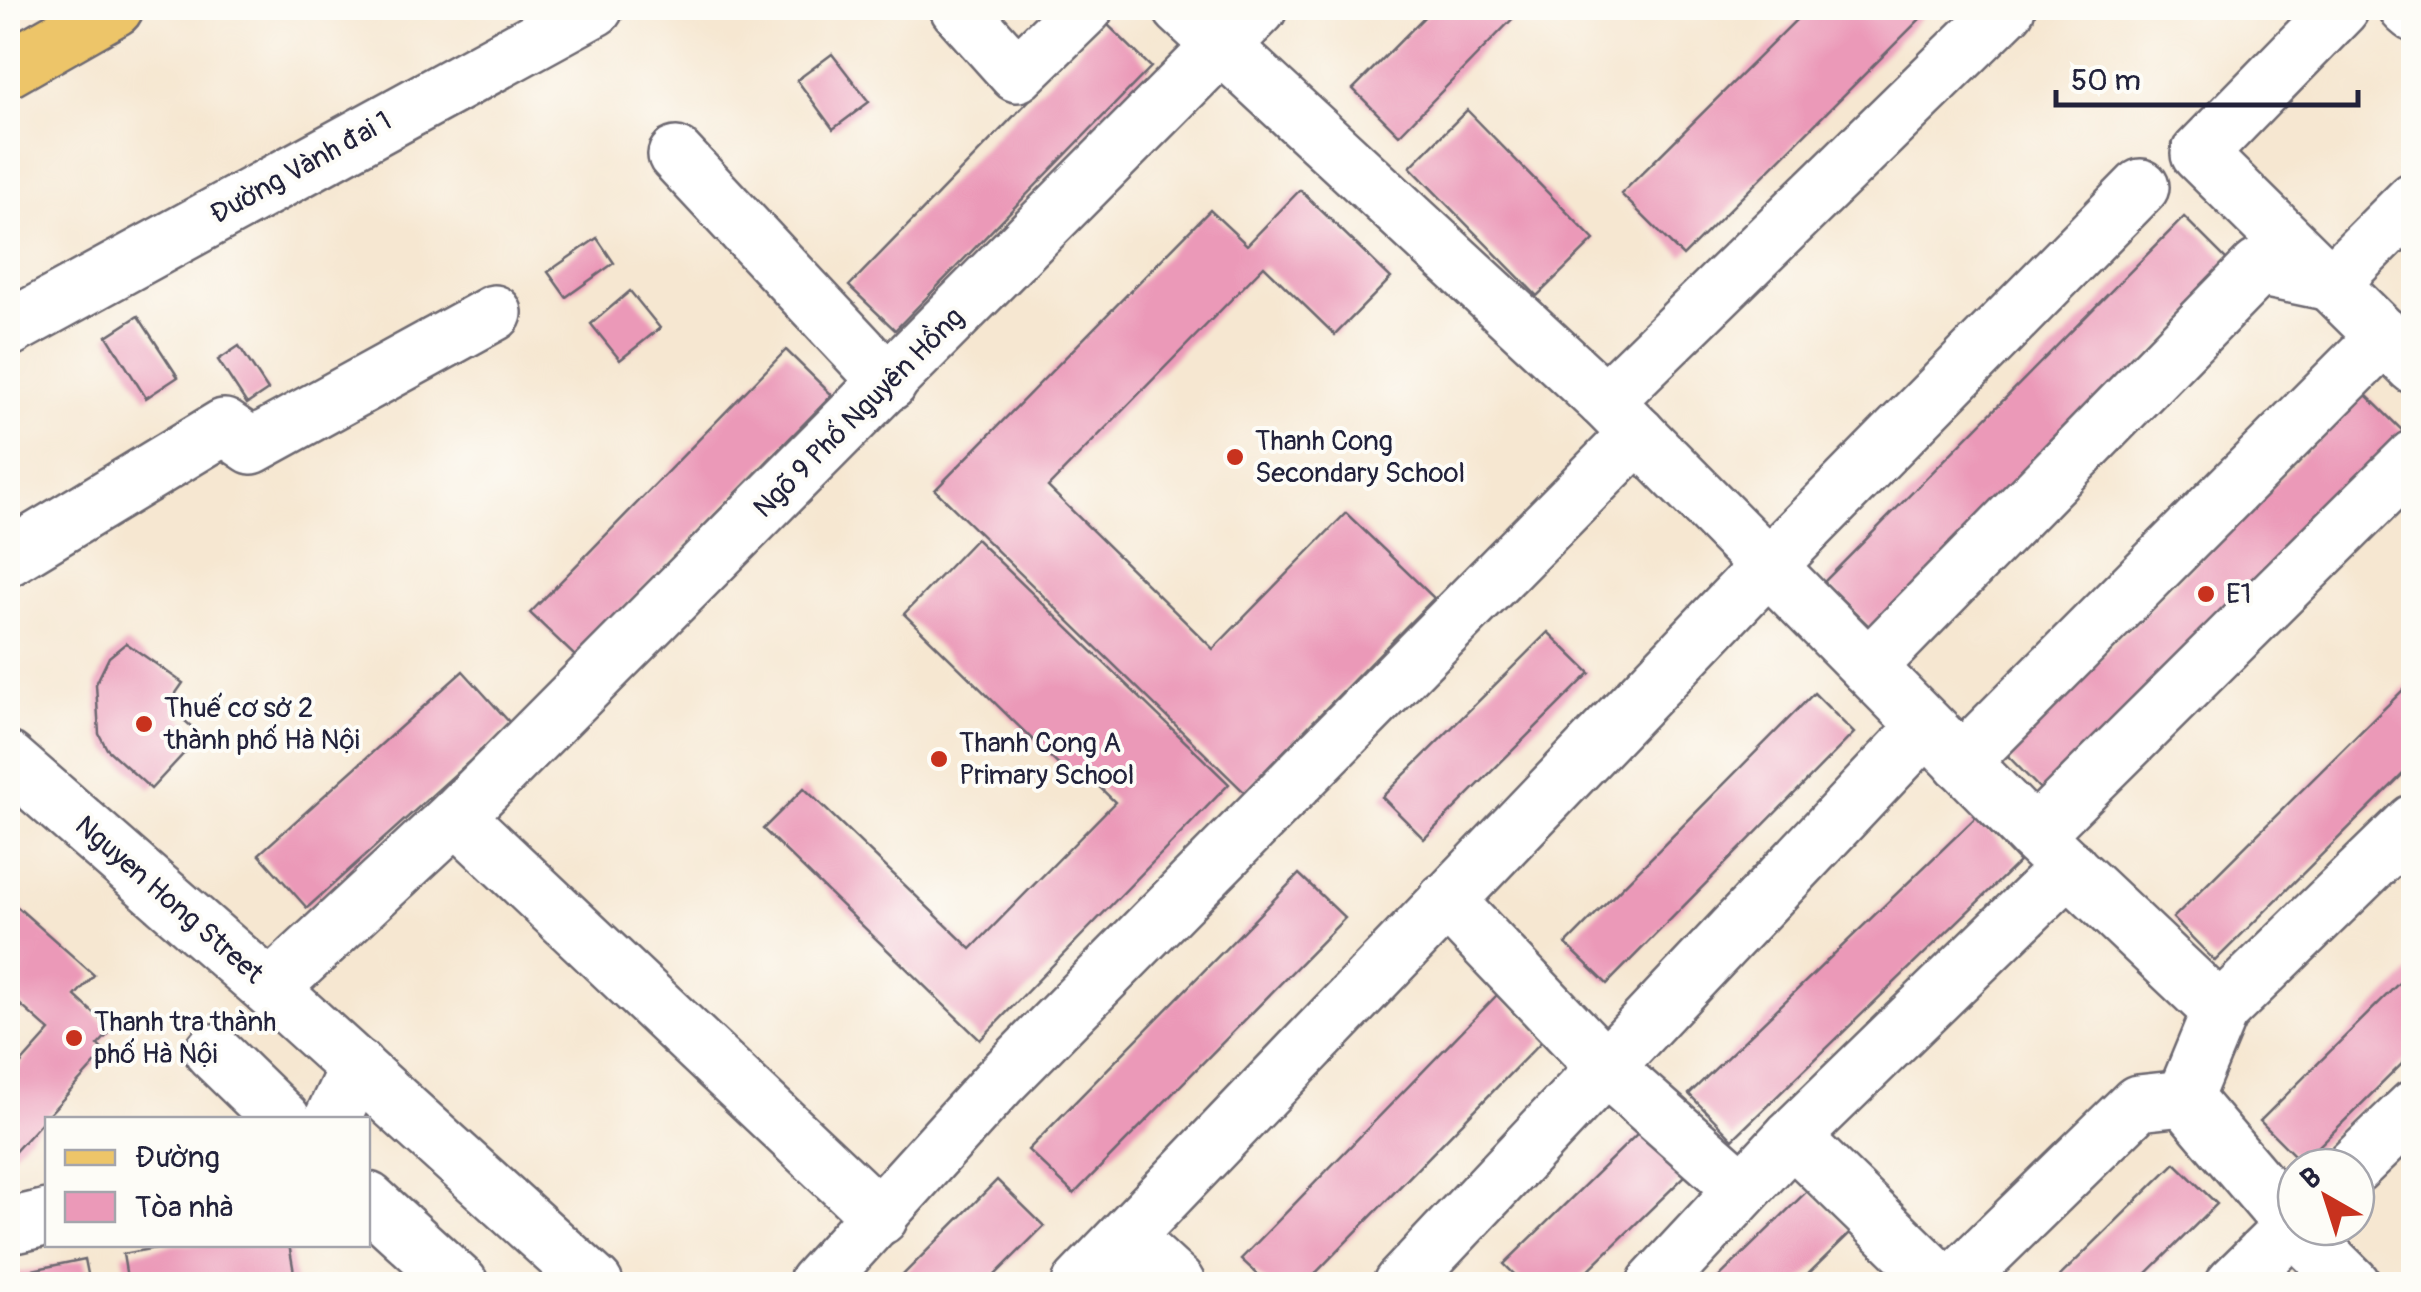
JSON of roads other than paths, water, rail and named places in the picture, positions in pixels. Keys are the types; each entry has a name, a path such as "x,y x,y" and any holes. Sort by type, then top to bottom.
{"main road":[{"path":"8,69 116,8"}],"street":[{"name":"Đường Vành đai 1","path":"8,329 595,8"},
{"path":"958,8 1017,74 1084,8"},
{"path":"1181,8 1241,27 1944,744 2220,1011"},
{"path":"816,1284 1012,1069 2008,8"},
{"path":"1430,1275 1605,1067 1944,744 2399,351 2198,154 2341,8"},
{"path":"2407,8 2414,14"},
{"name":"Ngõ 9 Phố Nguyên Hồng","path":"270,988 456,816 1241,27"},
{"path":"676,154 889,383"},
{"path":"1080,1284 1768,566 2140,187"},
{"path":"2331,283 2414,200"},
{"path":"1868,667 2258,268 2331,283"},
{"path":"8,558 224,427 252,446 494,313"},
{"path":"1654,1284 2414,458"},
{"name":"Nguyen Hong Street","path":"8,760 270,988 595,1284"},
{"path":"456,816 880,1217"},
{"path":"2184,1098 2220,1011 2414,822"},
{"path":"1446,900 1605,1067 1743,1190"},
{"path":"213,1052 280,1117"},
{"path":"333,1117 357,1068"},
{"path":"2184,1098 2276,1204"},
{"path":"1953,1284 2138,1103 2184,1098"},
{"path":"2374,1147 2414,1108"},
{"path":"1792,1137 1943,1284"},
{"path":"370,1202 446,1278"},
{"path":"1126,1237 1177,1284"},
{"path":"2234,1284 2276,1243"},
{"path":"2316,1247 2352,1284"}],"place":[{"name":"Thanh Cong Secondary School","path":"1235,457"},
{"name":"E1","path":"2206,594"},
{"name":"Thuế cơ sở 2 thành phố Hà Nội","path":"144,724"},
{"name":"Thanh Cong A Primary School","path":"939,759"},
{"name":"Thanh tra thành phố Hà Nội","path":"74,1038"}]}
